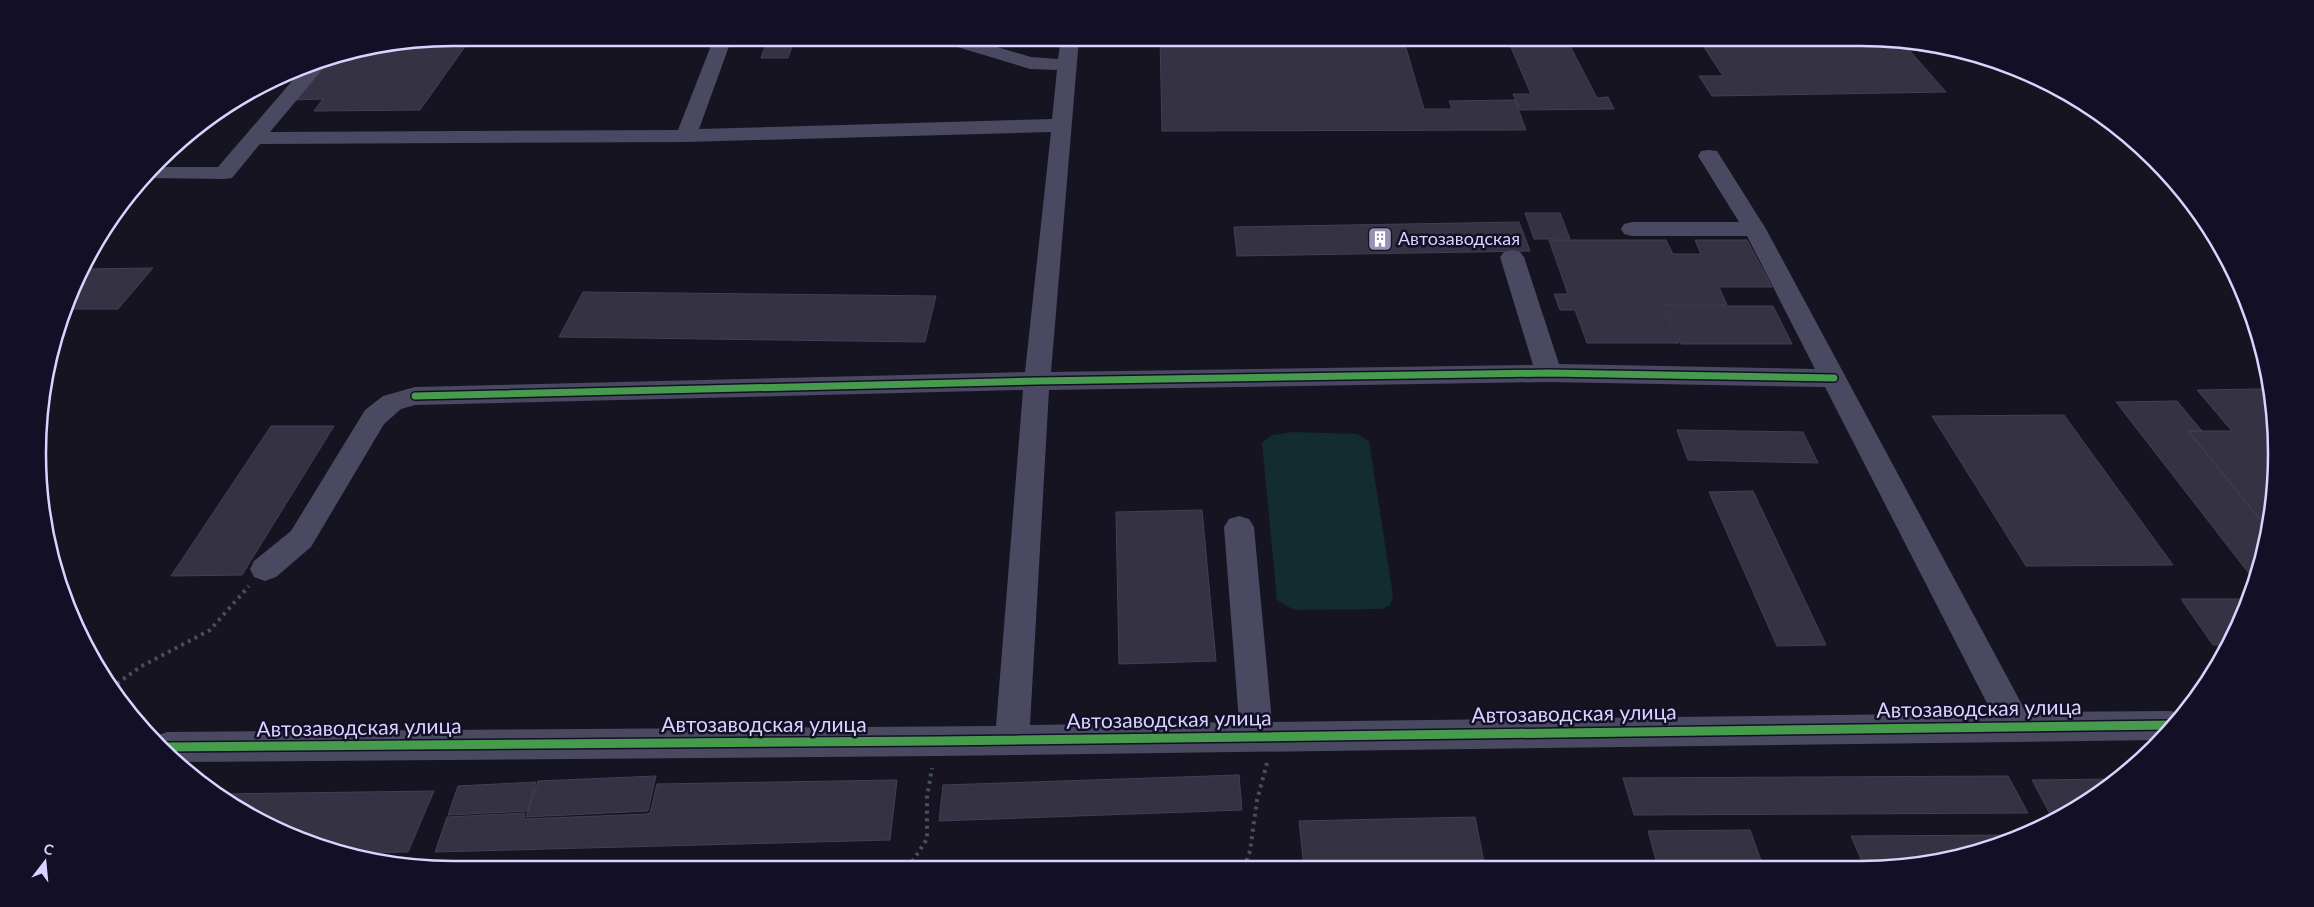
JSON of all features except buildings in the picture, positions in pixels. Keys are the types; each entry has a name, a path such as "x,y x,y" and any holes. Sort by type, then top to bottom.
{"street":[{"path":"686,136 720,46"},
{"path":"974,46 1030,63 1068,64"},
{"path":"1012,739 1036,381 1069,46"},
{"path":"159,173 224,173 309,73"},
{"path":"253,138 686,136 1062,125"},
{"path":"1709,156 1755,229 2016,726"},
{"path":"1632,229 1755,229"},
{"path":"1512,257 1548,373"},
{"path":"265,569 301,539 374,417 392,402 414,396 1036,381 1548,373 1834,378"},
{"path":"1238,527 1266,736"},
{"name":"Автозаводская улица","path":"173,748 938,741 2164,725"}],"path":[{"path":"117,683 140,666 210,630 265,569"},
{"path":"1246,861 1250,851 1266,736"},
{"path":"912,861 926,839 927,797 938,741"}],"green space":[{"path":"1293,432 1357,434 1369,441 1393,596 1390,605 1382,609 1296,610 1277,600 1262,443 1272,435"}],"cycle path":[{"path":"415,396 1037,381 1549,373 1834,378"},
{"path":"172,747 938,741 2164,725"}],"place":[{"name":"Автозаводская","path":"1380,239"}]}
